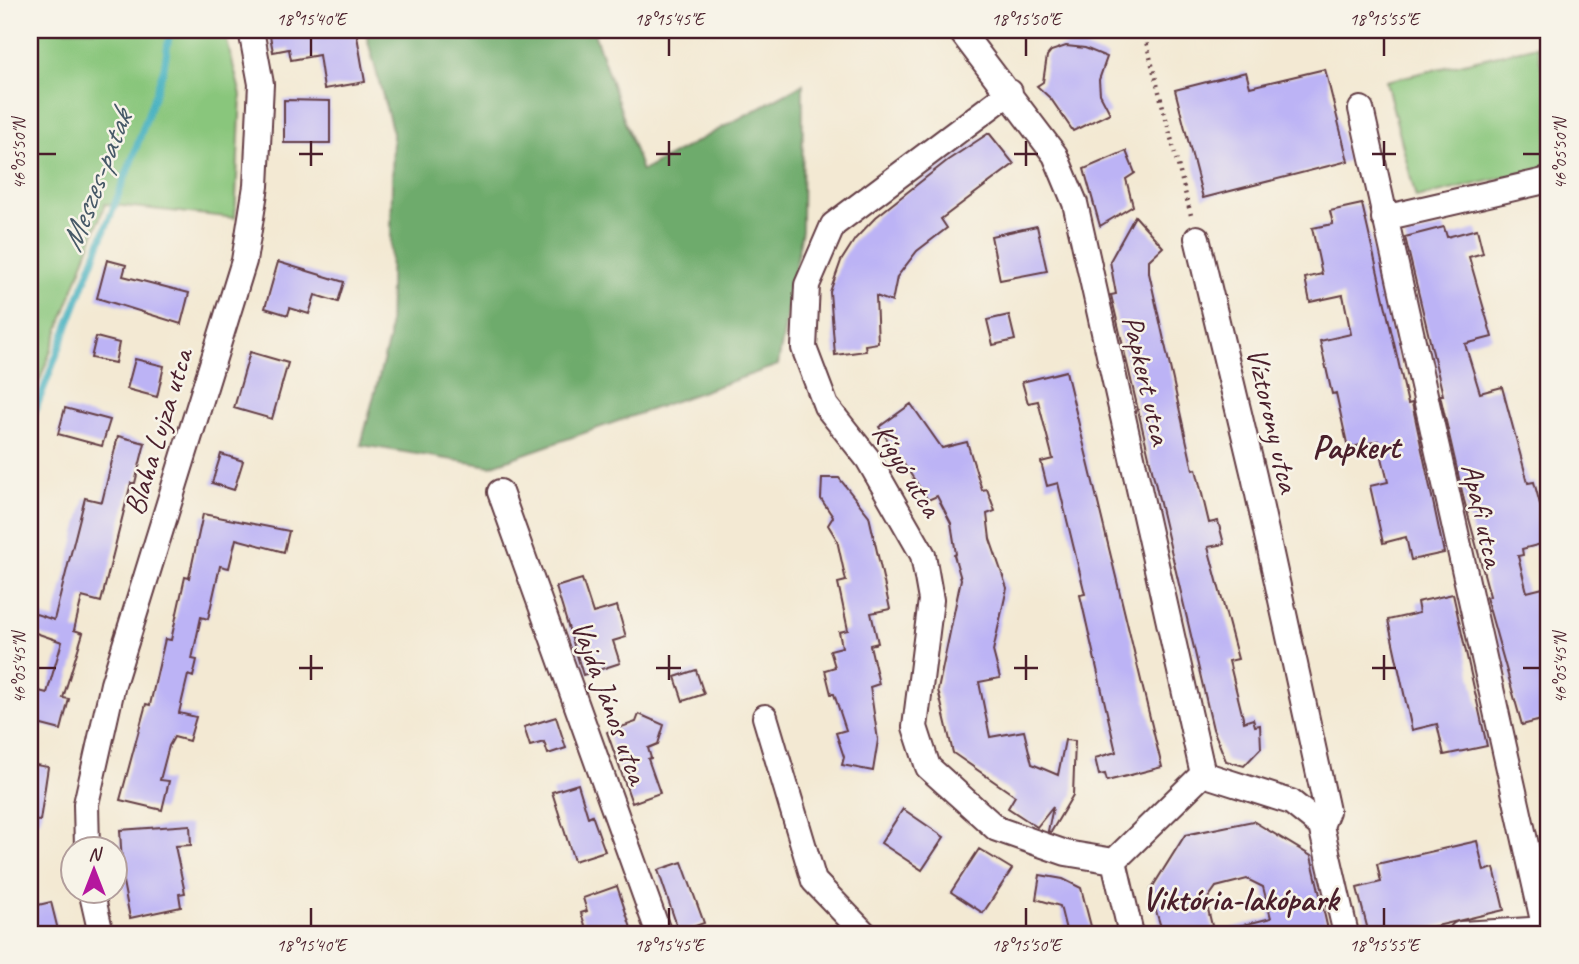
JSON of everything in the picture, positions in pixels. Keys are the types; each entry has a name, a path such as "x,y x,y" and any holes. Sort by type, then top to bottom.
{"street":[{"name":"Blaha Lujza utca","path":"87,834 86,804 113,684 244,261 256,186 261,85 251,30"},
{"name":"Papkert utca","path":"960,30 1010,92 1055,155 1075,203 1203,774"},
{"name":"Kígyó utca","path":"1010,92 833,225 807,285 804,348 826,407 868,459 923,555 931,600 915,727 928,766 997,829 1066,853 1114,860"},
{"name":"Apafi utca","path":"1361,109 1547,931"},
{"path":"1384,218 1549,180"},
{"name":"Víztorony utca","path":"1197,238 1254,476 1327,811 1321,826 1346,934"},
{"name":"Vajda János utca","path":"500,492 659,934"},
{"path":"765,717 814,881 865,934"},
{"path":"1131,934 1114,860 1203,774 1291,802 1321,826"},
{"path":"93,904 101,934"},
{"path":"1461,934 1547,931"}],"path":[{"path":"1143,30 1197,238"}],"green space":[{"path":"30,30 224,30 241,95 235,218 105,204 30,407"},
{"path":"365,30 593,30 642,171 803,84 802,230 778,365 490,466 361,445 389,339 393,133"},
{"path":"1537,46 1549,100 1549,167 1416,198 1386,81"}],"building":[{"path":"269,30 310,30 311,34 356,30 365,82 324,89 319,55 291,60 289,49 273,52"},
{"path":"1066,46 1085,48 1107,57 1099,80 1100,94 1110,113 1073,131 1051,99 1037,86 1043,82 1047,56 1051,51"},
{"path":"1325,69 1348,161 1203,198 1175,90 1246,72 1250,87"},
{"path":"284,100 330,101 330,143 284,143"},
{"path":"989,133 1014,164 941,219 947,228 917,251 897,277 892,302 876,296 878,343 865,345 866,351 835,355 830,292 841,261 855,239 876,217 948,160"},
{"path":"1126,151 1135,173 1126,179 1133,206 1100,226 1084,169"},
{"path":"1362,204 1408,404 1412,403 1444,553 1411,560 1406,537 1383,543 1370,486 1388,482 1378,441 1348,448 1336,393 1332,394 1320,341 1351,334 1343,295 1310,302 1305,278 1322,274 1312,228 1333,224 1330,211"},
{"path":"1135,216 1163,247 1149,260 1149,273 1193,470 1196,469 1209,523 1218,521 1224,544 1208,547 1238,659 1229,661 1244,722 1253,719 1255,726 1260,725 1261,748 1244,766 1226,761 1213,729 1111,295 1116,294 1110,261"},
{"path":"1037,226 1047,271 1000,280 991,236"},
{"path":"1444,227 1447,237 1477,229 1483,253 1469,257 1492,337 1465,344 1480,393 1502,387 1528,483 1534,482 1549,537 1549,542 1522,549 1523,555 1518,556 1527,592 1547,587 1549,596 1549,666 1543,667 1549,691 1549,718 1522,725 1486,597 1490,596 1464,500 1440,395 1443,395 1405,237"},
{"path":"107,260 126,265 123,276 189,293 181,324 97,298"},
{"path":"278,262 344,282 338,302 315,295 309,314 290,308 288,315 265,308"},
{"path":"1009,315 1015,340 993,345 987,320"},
{"path":"96,337 119,343 115,363 91,358"},
{"path":"250,352 288,363 272,419 234,408"},
{"path":"135,359 164,366 157,397 127,389"},
{"path":"1066,371 1162,767 1107,781 1105,774 1099,775 1095,758 1116,752 1080,595 1085,594 1058,483 1047,486 1041,462 1053,459 1038,401 1028,403 1022,382"},
{"path":"911,404 942,448 967,442 982,490 987,489 995,511 987,514 990,539 1007,588 993,651 1000,678 979,682 990,737 1024,731 1032,764 1058,775 1065,740 1075,741 1073,795 1051,832 1048,831 1053,807 1037,827 1008,808 1015,796 953,753 938,690 961,579 954,555 951,523 937,496 928,500 879,427"},
{"path":"65,408 110,420 102,446 58,434"},
{"path":"118,436 145,443 135,483 131,483 101,602 82,597 74,630 83,633 63,698 69,699 61,730 30,722 39,691 47,693 62,642 30,631 30,624 33,613 54,620 85,498 102,502"},
{"path":"221,454 243,461 234,490 212,483"},
{"path":"822,478 839,478 869,516 890,609 871,613 878,643 870,645 879,684 870,687 878,740 873,771 842,765 844,757 836,733 846,730 834,694 831,694 825,670 835,667 830,650 842,647 839,632 848,630 838,583 846,581 837,540 828,525 833,517 821,499"},
{"path":"203,514 289,531 284,552 236,539 229,568 220,566 208,619 201,617 192,659 197,660 193,677 188,675 179,713 196,717 189,741 174,737 169,746 160,780 169,781 162,810 120,800 146,704 150,705 165,639 171,640 185,577 189,578"},
{"path":"582,579 593,613 617,606 626,637 613,641 620,663 583,675 556,587"},
{"path":"1453,594 1487,746 1444,755 1437,724 1412,730 1388,620 1419,613 1417,602"},
{"path":"696,670 704,694 683,701 675,677"},
{"path":"639,714 664,725 658,744 648,748 651,758 648,759 660,793 632,803 607,732 636,722"},
{"path":"556,717 566,748 548,754 544,742 530,746 524,727"},
{"path":"30,764 48,767 40,821 30,820"},
{"path":"578,784 588,817 592,815 605,851 574,861 552,792"},
{"path":"903,809 944,837 922,870 881,843"},
{"path":"1253,821 1311,856 1329,934 1231,934 1231,928 1271,918 1263,887 1247,879 1216,887 1206,901 1214,934 1163,934 1150,891 1185,835"},
{"path":"190,825 191,845 175,846 185,893 179,894 181,907 130,918 127,904 130,904 130,834 120,834 120,830"},
{"path":"1477,841 1484,871 1494,868 1504,910 1403,934 1369,934 1357,888 1381,882 1377,864"},
{"path":"979,849 1012,869 983,913 951,892"},
{"path":"682,862 704,923 679,932 658,870"},
{"path":"1040,875 1063,879 1081,888 1093,934 1067,934 1060,906 1036,899"},
{"path":"617,886 633,934 588,934 581,913 587,911 583,898"},
{"path":"51,902 59,934 30,934 30,907"}],"waterway":[{"name":"Meszes-patak","path":"30,424 133,157 164,68 170,30"}],"district":[{"name":"Papkert","path":"1356,447"},
{"name":"Viktória-lakópark","path":"1240,899"}]}
